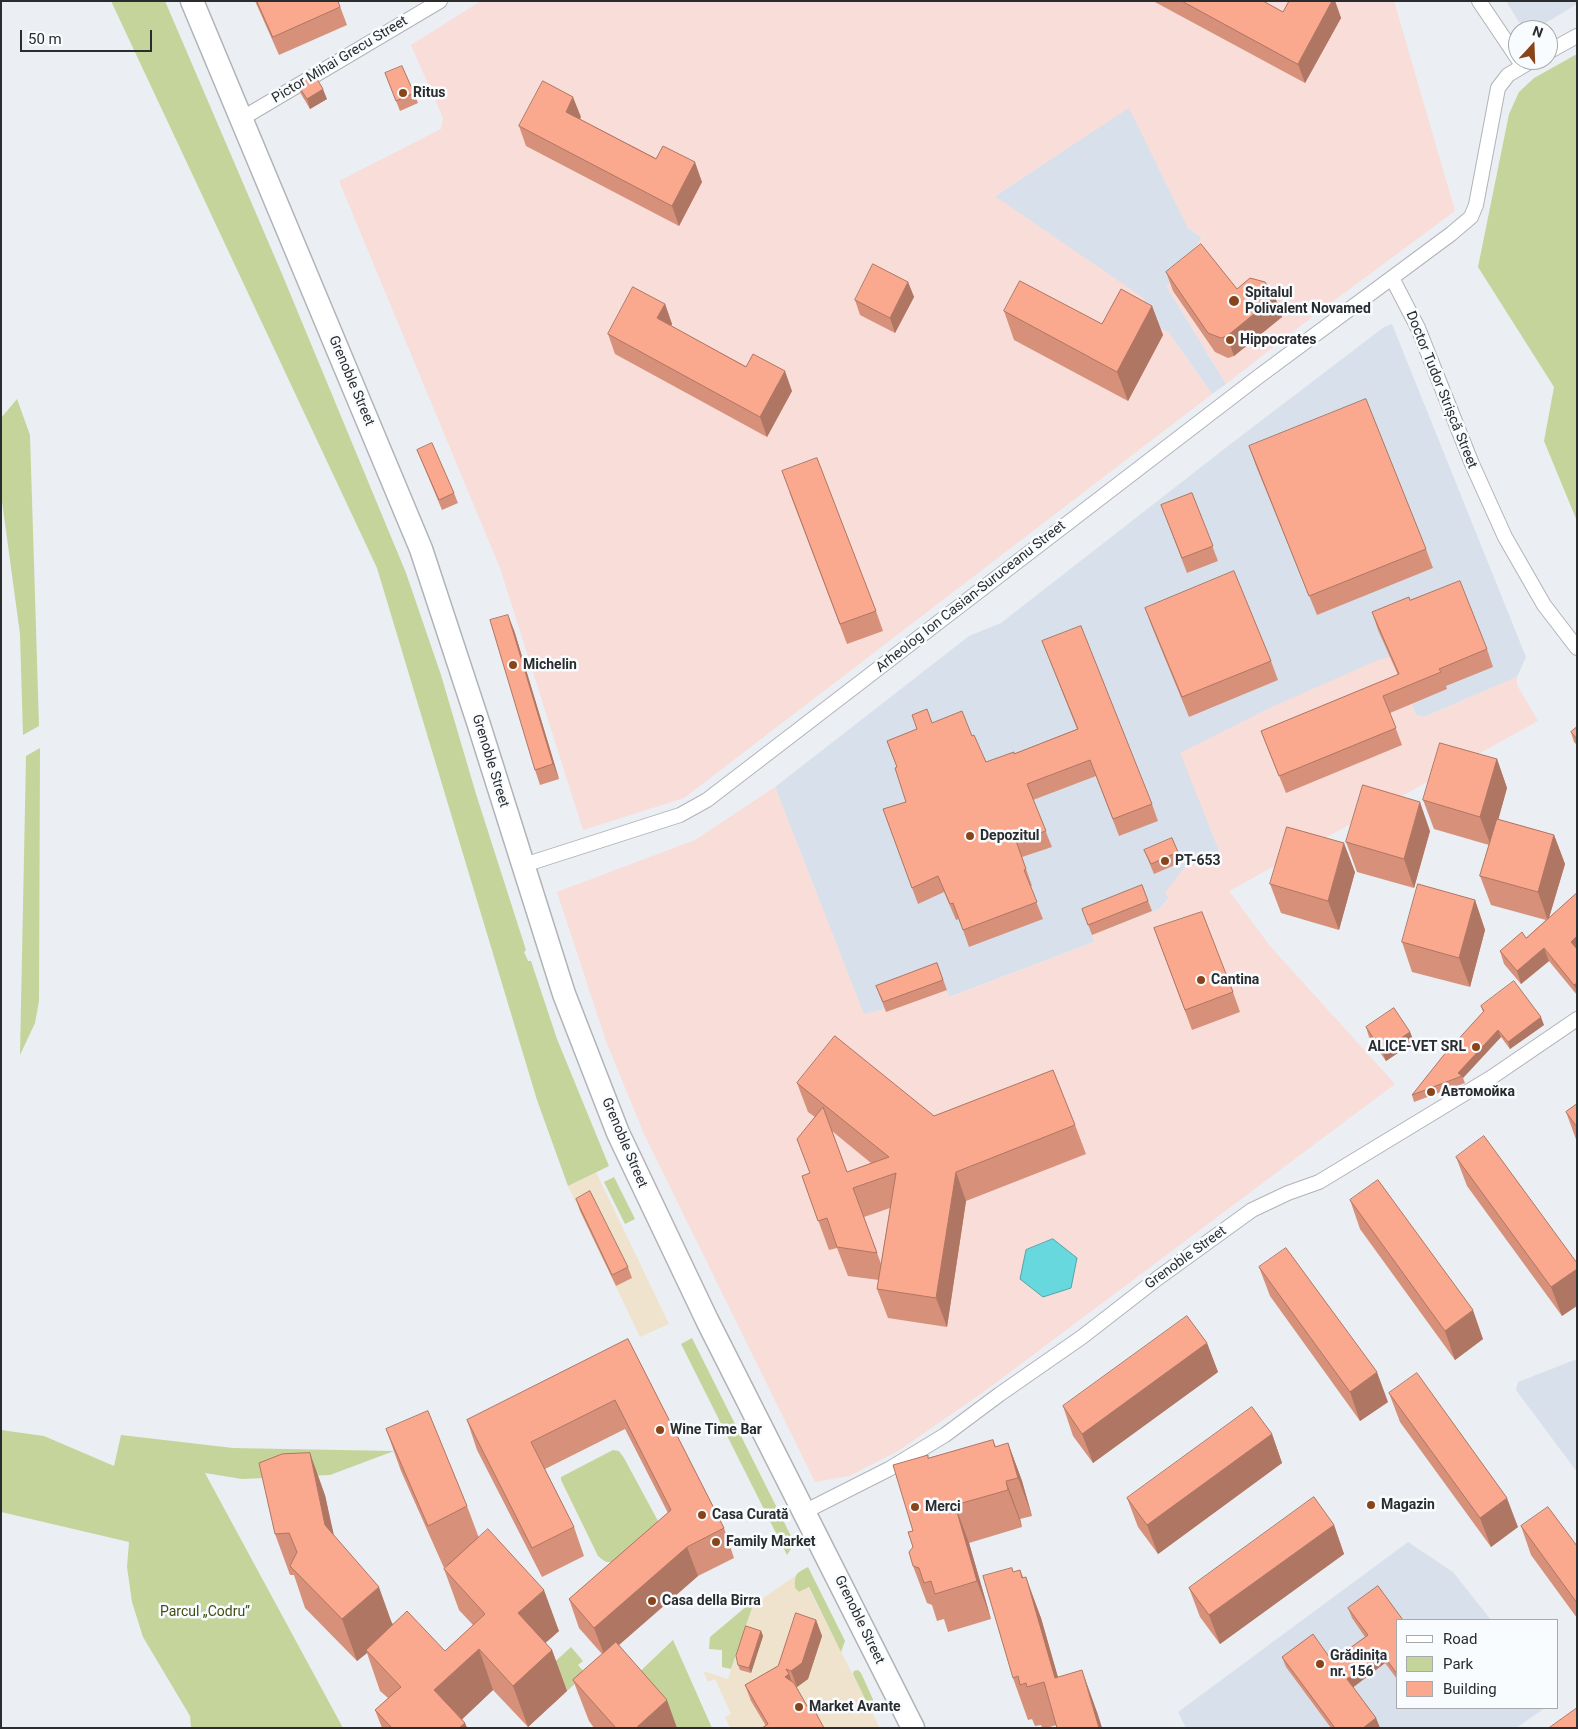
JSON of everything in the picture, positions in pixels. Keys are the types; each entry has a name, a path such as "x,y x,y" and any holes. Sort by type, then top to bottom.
{"main road":[{"name":"Grenoble Street","path":"192,1 422,549 564,994 618,1133 707,1320 913,1728"}],"street":[{"path":"1479,1 1508,41"},
{"name":"Pictor Mihai Grecu Street","path":"241,119 434,3"},
{"path":"1558,46 1577,36"},
{"path":"1392,278 1471,217 1476,205 1498,88 1513,70"},
{"name":"Arheolog Ion Casian-Suruceanu Street","path":"524,865 680,814 707,800 1258,377 1392,278"},
{"name":"Doctor Tudor Strișcă Street","path":"1392,278 1418,328 1472,464 1505,537 1544,605 1577,648"},
{"name":"Grenoble Street","path":"804,1512 889,1469 945,1435 1082,1337 1158,1278 1252,1210 1288,1193 1318,1182 1492,1077 1577,1019"}],"shaded area":[{"path":"481,1 1394,1 1455,211 1313,316 1226,384 1167,287 1202,238 1188,228 1129,108 995,196 1145,299 1138,316 1169,333 1212,394 684,798 583,830 500,568 339,181 441,129 443,118 411,45"},
{"path":"1506,1 1577,1 1577,4 1551,20 1518,20"},
{"path":"1129,107 1188,228 1202,238 1167,287 1226,384 1212,394 1169,333 1137,315 1144,299 994,197"},
{"path":"1392,324 1526,657 1517,677 1424,717 1416,715 1393,657 1386,658 1272,707 1181,753 1220,853 1184,868 1169,898 1159,909 1092,935 1094,942 949,997 945,990 886,1012 885,1009 864,1015 775,787 969,636 1001,623 1228,446 1384,327"},
{"path":"1393,657 1416,715 1424,717 1517,677 1517,685 1538,721 1229,891 1270,946 1395,1084 982,1393 898,1451 849,1476 815,1482 644,1134 606,1041 557,892 695,840 775,787 864,1014 885,1009 887,1011 945,990 950,997 1094,942 1092,935 1159,909 1169,899 1165,893 1184,868 1220,853 1180,753 1272,707 1380,659"},
{"path":"596,1172 669,1324 640,1337 568,1186"},
{"path":"1577,1359 1577,1472 1516,1390 1518,1382"},
{"name":"Grădinița nr. 156","path":"1408,1542 1453,1572 1490,1619 1396,1619 1396,1709 1544,1709 1516,1728 1186,1728 1178,1712"},
{"path":"795,1576 795,1588 799,1592 808,1587 880,1728 730,1728 725,1717 731,1714 715,1679 708,1682 703,1671 728,1679 753,1605"}],"green space":[{"path":"111,1 165,1 282,274 406,573 441,675 476,794 526,950 524,952 528,961 531,961 557,1039 609,1166 568,1186 537,1100 377,568"},
{"path":"1577,54 1577,521 1544,441 1554,387 1478,267 1509,114 1519,92 1534,78 1548,70 1558,70 1558,65"},
{"path":"17,399 30,435 39,726 23,735 20,634 1,494 1,418"},
{"path":"40,748 39,1001 35,1023 20,1055 26,756"},
{"path":"614,1177 635,1219 625,1224 604,1182"},
{"path":"692,1338 793,1540 792,1547 787,1555 681,1344"},
{"name":"Parcul „Codru”","path":"1,1430 44,1436 114,1466 121,1435 233,1448 394,1451 330,1475 242,1479 205,1473 343,1728 191,1728 190,1716 143,1637 132,1602 127,1567 129,1542 1,1512"},
{"path":"613,1450 619,1451 624,1458 658,1521 657,1525 615,1561 608,1562 598,1556 561,1477"},
{"path":"808,1567 845,1641 841,1652 809,1587 799,1592 795,1588 797,1575"},
{"path":"748,1605 753,1605 731,1669 722,1667 722,1650 709,1649 710,1637"},
{"path":"673,1640 712,1728 669,1728 630,1681"},
{"path":"571,1647 583,1661 578,1665 586,1674 567,1691 547,1669"},
{"path":"858,1670 876,1709 870,1709 853,1674 854,1671"}],"water":[{"path":"1053,1239 1077,1258 1071,1288 1043,1297 1020,1279 1026,1250"}],"building":[{"path":"257,1 338,1 340,7 273,37"},
{"path":"1182,1 1263,1 1283,12 1289,1 1332,1 1298,64"},
{"name":"Ritus","path":"402,66 414,93 396,101 385,73"},
{"path":"314,74 323,89 307,99 297,84"},
{"path":"543,81 573,97 566,112 656,159 663,146 695,162 672,206 519,126"},
{"path":"1201,244 1237,289 1250,278 1265,282 1275,297 1227,336 1221,338 1208,333 1166,272"},
{"path":"873,264 908,282 890,318 855,300"},
{"path":"1020,281 1102,324 1121,289 1152,306 1117,372 1004,311"},
{"path":"633,287 665,304 657,318 746,367 753,354 785,371 760,417 608,334"},
{"path":"1366,399 1426,549 1309,596 1249,446"},
{"path":"432,443 454,493 439,500 417,450"},
{"path":"817,458 876,611 840,624 782,471"},
{"path":"1192,493 1213,546 1182,558 1161,505"},
{"path":"1234,571 1271,661 1182,697 1145,608"},
{"path":"1460,581 1487,649 1439,669 1441,672 1383,696 1396,728 1279,776 1261,731 1399,674 1372,612 1409,597 1410,600"},
{"path":"508,615 553,764 535,770 490,620"},
{"name":"Depozitul","path":"1081,626 1152,804 1113,819 1090,760 1027,784 1046,831 1016,841 1026,869 1024,870 1037,902 963,930 953,903 950,904 938,876 912,888 883,809 906,802 895,768 897,767 887,741 917,729 912,715 927,709 932,723 962,711 972,736 974,735 986,762 1014,752 1014,754 1078,729 1042,641"},
{"path":"1577,727 1577,739 1571,732"},
{"path":"1440,743 1497,759 1480,817 1423,800"},
{"path":"1363,785 1420,802 1404,859 1346,842"},
{"path":"1497,819 1554,835 1538,892 1480,876"},
{"path":"1287,827 1344,843 1328,901 1270,884"},
{"path":"1172,838 1178,852 1151,864 1144,850"},
{"path":"1418,884 1475,900 1459,958 1402,942"},
{"path":"1142,885 1148,901 1088,925 1082,909"},
{"path":"1577,893 1577,936 1571,942 1577,949 1577,983 1574,985 1544,948 1517,971 1500,951 1522,932 1526,938"},
{"name":"Cantina","path":"1202,912 1233,992 1185,1010 1154,928"},
{"path":"937,963 943,980 883,1002 876,986"},
{"path":"1514,981 1541,1017 1508,1042 1498,1030 1458,1073 1462,1076 1412,1095 1443,1056 1484,1011 1481,1006"},
{"path":"1394,1008 1410,1032 1382,1051 1366,1027"},
{"path":"835,1036 934,1116 1053,1070 1075,1125 956,1172 936,1298 877,1289 896,1173 853,1188 877,1253 837,1247 827,1218 818,1221 802,1176 810,1173 797,1139 823,1107 847,1172 889,1157 797,1083"},
{"path":"1577,1104 1577,1127 1566,1112"},
{"path":"1484,1136 1577,1263 1577,1269 1551,1287 1456,1157"},
{"path":"1378,1180 1473,1310 1445,1331 1350,1200"},
{"path":"590,1191 628,1267 612,1275 576,1199"},
{"path":"1286,1248 1377,1372 1350,1392 1259,1267"},
{"path":"1187,1316 1207,1343 1082,1434 1063,1406"},
{"path":"628,1339 724,1528 687,1547 594,1628 569,1599 671,1510 615,1400 531,1442 574,1527 532,1548 467,1420"},
{"path":"1417,1373 1507,1498 1480,1518 1389,1393"},
{"path":"1252,1407 1272,1434 1147,1525 1127,1498"},
{"path":"428,1411 467,1506 428,1526 386,1429"},
{"path":"993,1440 995,1447 1008,1443 1018,1478 1006,1481 1008,1490 955,1505 977,1581 935,1594 931,1581 924,1583 919,1568 913,1566 909,1552 913,1547 908,1532 913,1531 893,1465 928,1455 928,1458"},
{"path":"310,1453 325,1525 379,1587 342,1619 290,1566 297,1552 289,1533 275,1534 259,1463 282,1454"},
{"path":"1314,1497 1334,1525 1209,1615 1189,1588"},
{"path":"1548,1507 1577,1546 1577,1603 1521,1526"},
{"path":"488,1529 544,1590 518,1613 552,1650 513,1686 479,1649 434,1690 465,1723 459,1728 392,1728 375,1710 401,1687 366,1650 407,1611 445,1651 485,1614 444,1569"},
{"path":"1012,1568 1013,1572 1020,1570 1022,1578 1026,1577 1055,1678 1082,1670 1099,1728 1057,1728 1044,1682 1027,1687 1026,1683 1020,1685 1018,1676 1013,1678 983,1576"},
{"path":"1378,1586 1402,1619 1396,1619 1396,1673 1382,1653 1347,1679 1376,1718 1363,1728 1335,1728 1282,1657 1313,1634 1332,1661 1368,1635 1348,1608"},
{"path":"796,1613 816,1620 802,1663 791,1671 786,1669 789,1674 785,1677 794,1683 807,1706 811,1704 824,1728 762,1728 768,1724 745,1685 778,1666"},
{"path":"746,1626 761,1631 749,1668 738,1665 736,1656"},
{"path":"616,1642 667,1700 636,1728 616,1728 573,1680"},
{"path":"1577,1708 1577,1728 1549,1728"}],"place":[{"name":"Ritus","path":"403,93"},
{"name":"Spitalul Polivalent Novamed","path":"1234,301"},
{"name":"Hippocrates","path":"1230,340"},
{"name":"Michelin","path":"513,665"},
{"name":"Depozitul","path":"970,836"},
{"name":"PT-653","path":"1165,861"},
{"name":"Cantina","path":"1201,980"},
{"name":"ALICE-VET SRL","path":"1476,1047"},
{"name":"Автомойка","path":"1431,1092"},
{"name":"Wine Time Bar","path":"660,1430"},
{"name":"Magazin","path":"1371,1505"},
{"name":"Merci","path":"915,1507"},
{"name":"Casa Curată","path":"702,1515"},
{"name":"Family Market","path":"716,1542"},
{"name":"Casa della Birra","path":"652,1601"},
{"name":"Grădinița nr. 156","path":"1320,1664"},
{"name":"Market Avante","path":"799,1707"}]}
